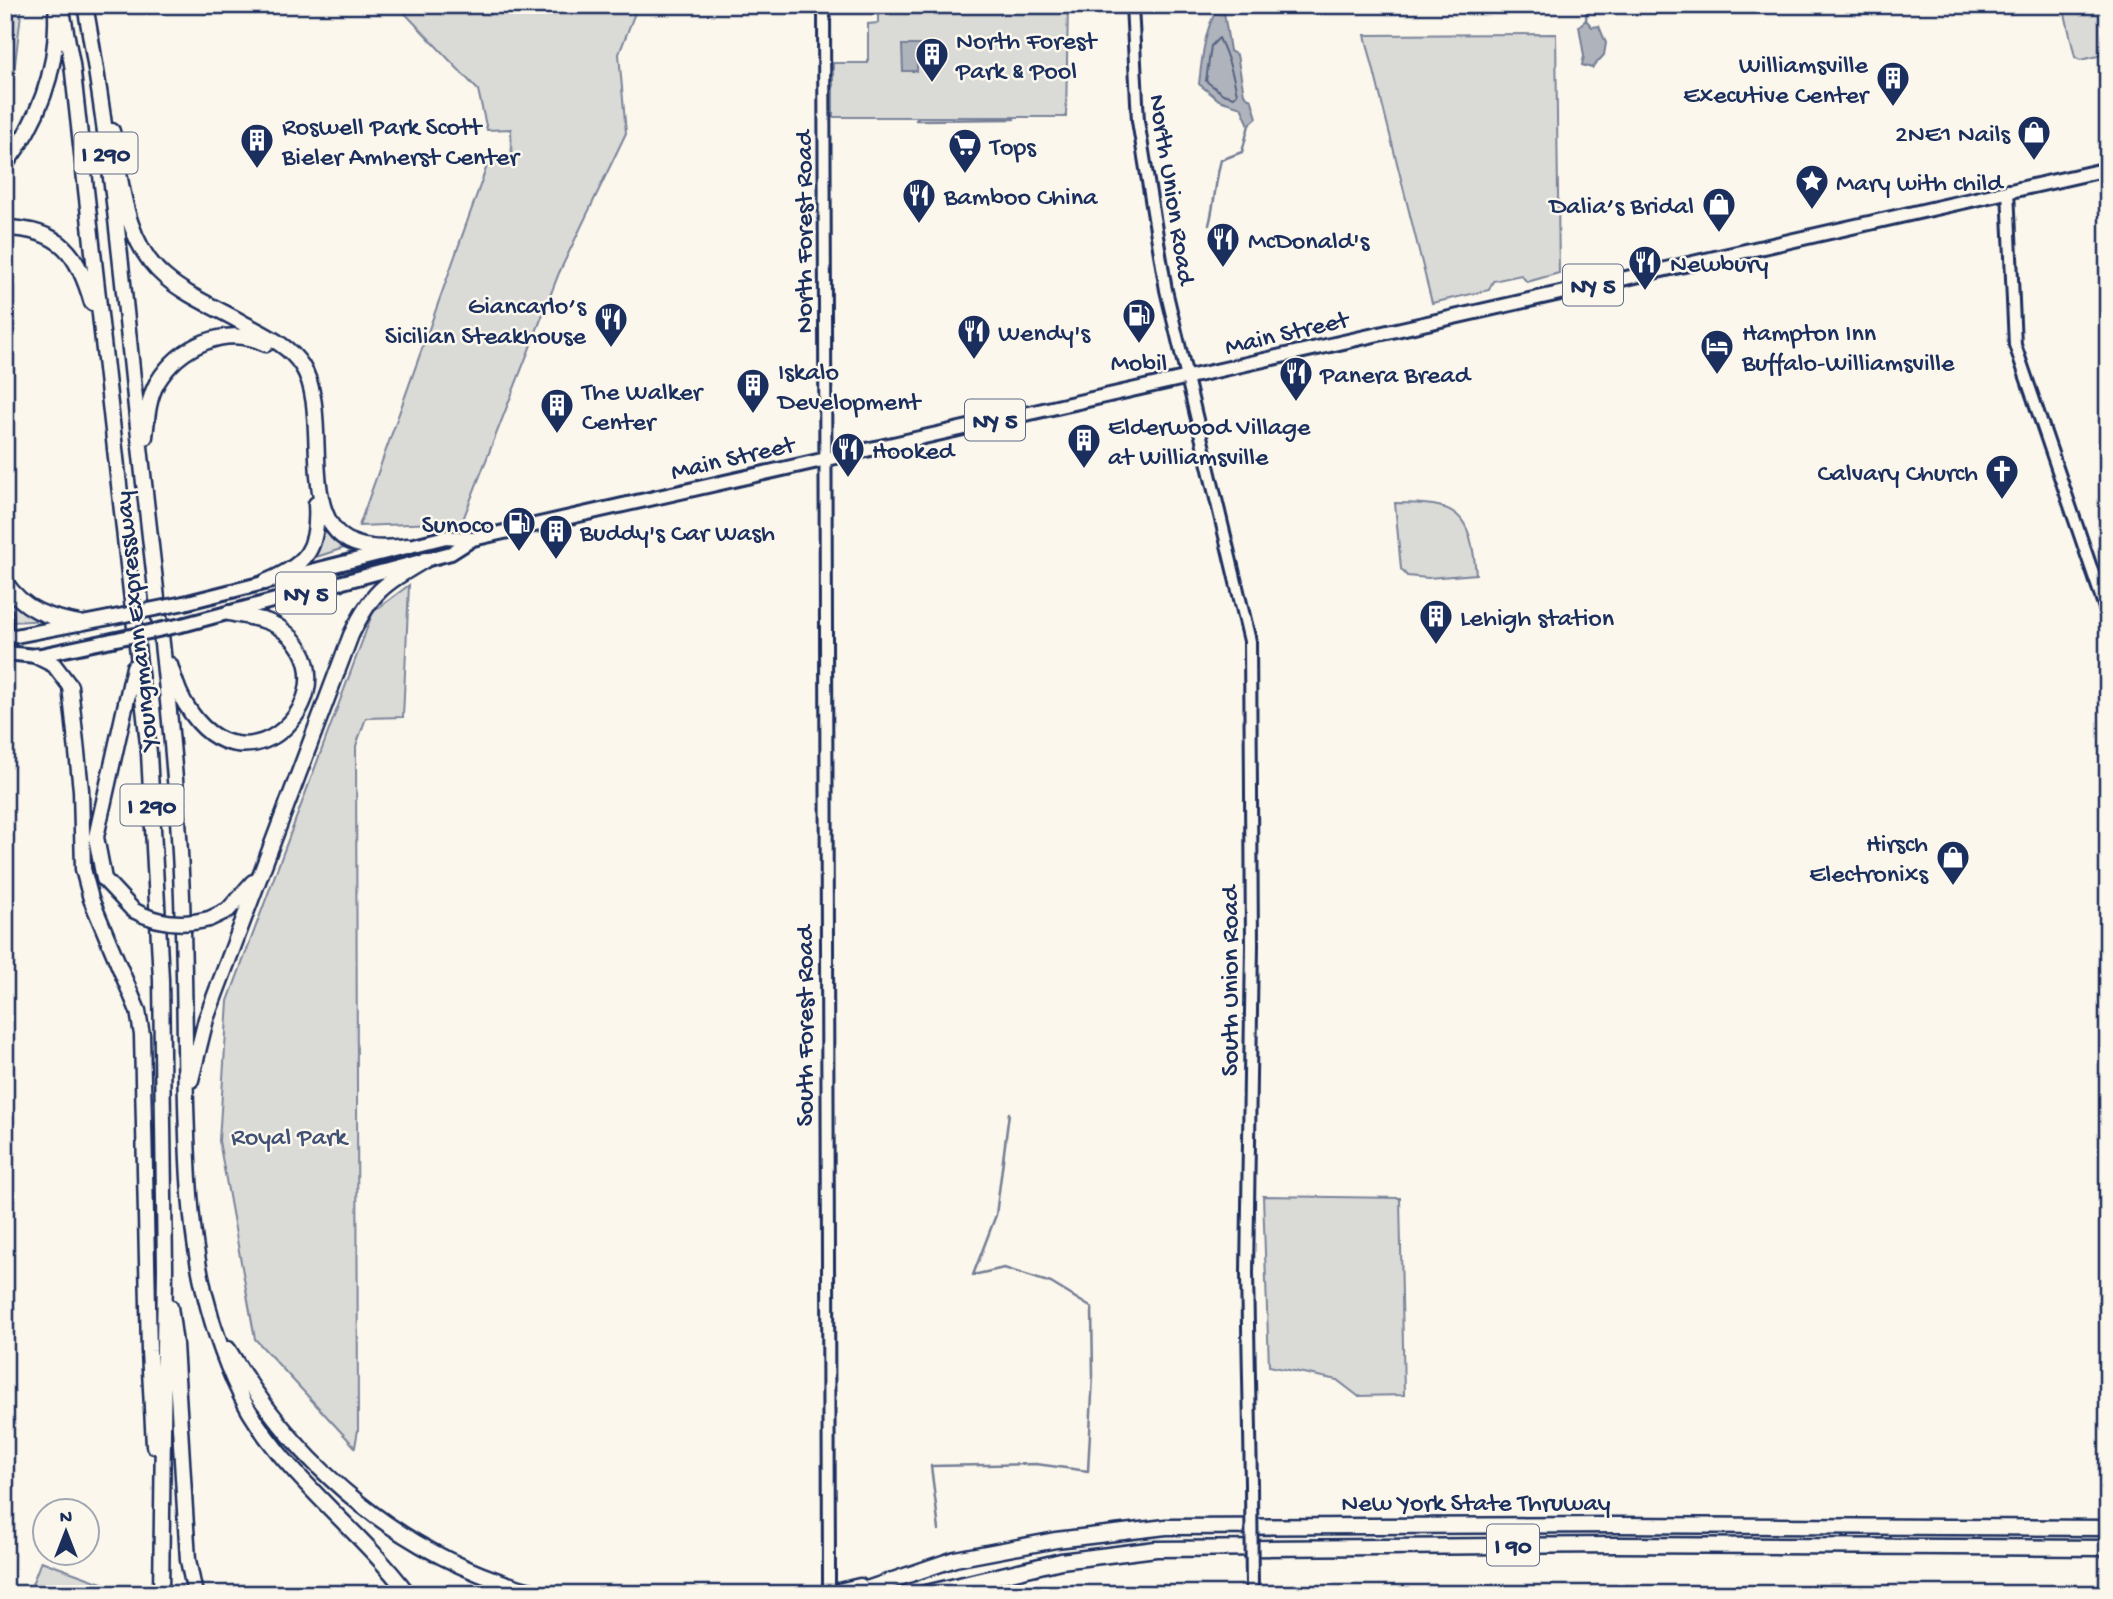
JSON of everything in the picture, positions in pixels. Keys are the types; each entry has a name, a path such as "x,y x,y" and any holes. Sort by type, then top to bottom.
{"highway":[{"path":"5,165 32,124 44,97 55,48 58,5"},
{"name":"Youngmann Expressway","path":"58,5 72,64 149,753 161,979 164,1268"},
{"name":"Youngmann Expressway","path":"85,5 94,52 162,646 180,839 190,1224 202,1292 211,1317"},
{"path":"94,52 125,200 145,255 175,285 276,341 302,365 314,405 322,505 331,527 360,545 408,546"},
{"path":"5,228 37,232 69,251 80,267 102,335"},
{"path":"142,466 151,397 170,366 184,353 209,340 241,336 263,342 283,355 302,376 310,403 317,528 310,548 292,571 265,582"},
{"path":"186,1105 206,1019 351,635 368,600 387,582 425,560"},
{"path":"5,582 16,597 39,613 79,623"},
{"path":"162,646 184,703 211,733 223,740 242,744 276,737 291,724 302,706 307,690 303,657 293,640 280,628 264,620 229,613"},
{"path":"5,614 5,628"},
{"path":"135,631 131,691 96,837 104,879 132,910 169,923 193,923 228,910 243,896 268,856"},
{"path":"36,656 54,665 70,686 81,790 83,869 91,899 127,980 142,1035 151,1395 163,1521"},
{"path":"161,1594 164,1268"},
{"path":"164,1268 175,1344 188,1560 195,1594"},
{"path":"211,1317 233,1378 255,1421 305,1486 387,1566 408,1594"},
{"path":"211,1317 271,1416 305,1455 354,1500 396,1531 446,1557 489,1577 542,1594"},
{"name":"New York State Thruway","path":"852,1594 892,1578 955,1559 1021,1546 1166,1527 1616,1525 2108,1528"},
{"name":"New York State Thruway","path":"922,1594 1061,1561 1156,1549 1589,1545 2108,1548"},
{"path":"828,1594 892,1578"}],"main road":[{"name":"Main Street","path":"5,638 184,603 446,537 473,539 2108,169"},
{"name":"Main Street","path":"5,653 36,656 186,624 451,553 473,539"},
{"path":"5,646 64,626"}],"street":[{"name":"North Forest Road","path":"824,5 826,458"},
{"name":"North Union Road","path":"1132,5 1135,76 1143,156 1168,303 1186,377"},
{"path":"2008,190 2015,345 2108,617"},
{"name":"South Union Road","path":"1186,377 1250,641 1252,945 1247,1273 1252,1592"},
{"name":"South Forest Road","path":"826,458 828,1594"}],"green space":[{"path":"5,5 22,5 11,98 5,108"},
{"path":"397,5 638,5 619,54 626,133 559,273 462,522 359,526 488,163 512,161 511,129 487,130 478,90"},
{"path":"878,5 1068,5 1066,117 833,117 833,63 868,63 868,24 878,23"},
{"path":"2063,5 2108,5 2108,54 2080,60 2075,57"},
{"path":"1556,34 1559,273 1527,282 1521,275 1493,281 1489,290 1432,303 1365,35"},
{"path":"1395,503 1433,505 1456,514 1470,536 1476,574 1428,578 1407,576 1401,569"},
{"path":"322,520 350,546 304,561"},
{"name":"Royal Park","path":"409,585 403,717 366,718 356,746 358,1430 355,1447 255,1339 219,1141 228,1001 373,612"},
{"path":"10,598 51,620 11,622"},
{"path":"1263,1196 1400,1198 1404,1395 1358,1396 1337,1380 1269,1366"},
{"path":"38,1568 60,1568 121,1590 121,1594 33,1594 31,1587"}],"water":[{"path":"1218,11 1224,12 1230,51 1237,55 1244,94 1252,101 1257,118 1249,125 1241,107 1219,100 1199,84 1207,34"},
{"path":"1586,20 1592,27 1599,26 1606,43 1604,55 1592,68 1582,65 1584,56 1579,26"},
{"path":"902,45 926,45 926,54 917,54 917,71 903,71"}],"waterway":[{"path":"1215,5 1218,11"},
{"path":"1586,20 1587,5"},
{"path":"916,120 1014,119"},
{"path":"1209,225 1221,160 1242,152 1249,125"},
{"path":"939,1530 931,1466 1036,1464 1088,1471 1093,1375 1092,1308 1051,1283 1004,1268 973,1275 996,1215 1009,1113"}],"place":[{"name":"North Forest Park & Pool","path":"932,84"},
{"name":"Williamsville Executive Center","path":"1893,108"},
{"name":"2NE1 Nails","path":"2034,162"},
{"name":"Roswell Park Scott Bieler Amherst Center","path":"257,170"},
{"name":"Tops","path":"965,175"},
{"name":"Mary with child","path":"1812,211"},
{"name":"Bamboo China","path":"919,225"},
{"name":"Dalia’s Bridal","path":"1719,234"},
{"name":"McDonald's","path":"1223,269"},
{"name":"Newbury","path":"1645,292"},
{"name":"Mobil","path":"1139,345"},
{"name":"Giancarlo’s Sicilian Steakhouse","path":"611,349"},
{"name":"Wendy's","path":"974,361"},
{"name":"Hampton Inn Buffalo-Williamsville","path":"1717,376"},
{"name":"Panera Bread","path":"1296,403"},
{"name":"Iskalo Development","path":"753,415"},
{"name":"The Walker Center","path":"557,435"},
{"name":"Elderwood Village at Williamsville","path":"1084,470"},
{"name":"Hooked","path":"848,479"},
{"name":"Calvary Church","path":"2002,501"},
{"name":"Sunoco","path":"519,553"},
{"name":"Buddy's Car Wash","path":"556,561"},
{"name":"Lehigh station","path":"1436,646"},
{"name":"Hirsch Electronixs","path":"1953,887"}]}
